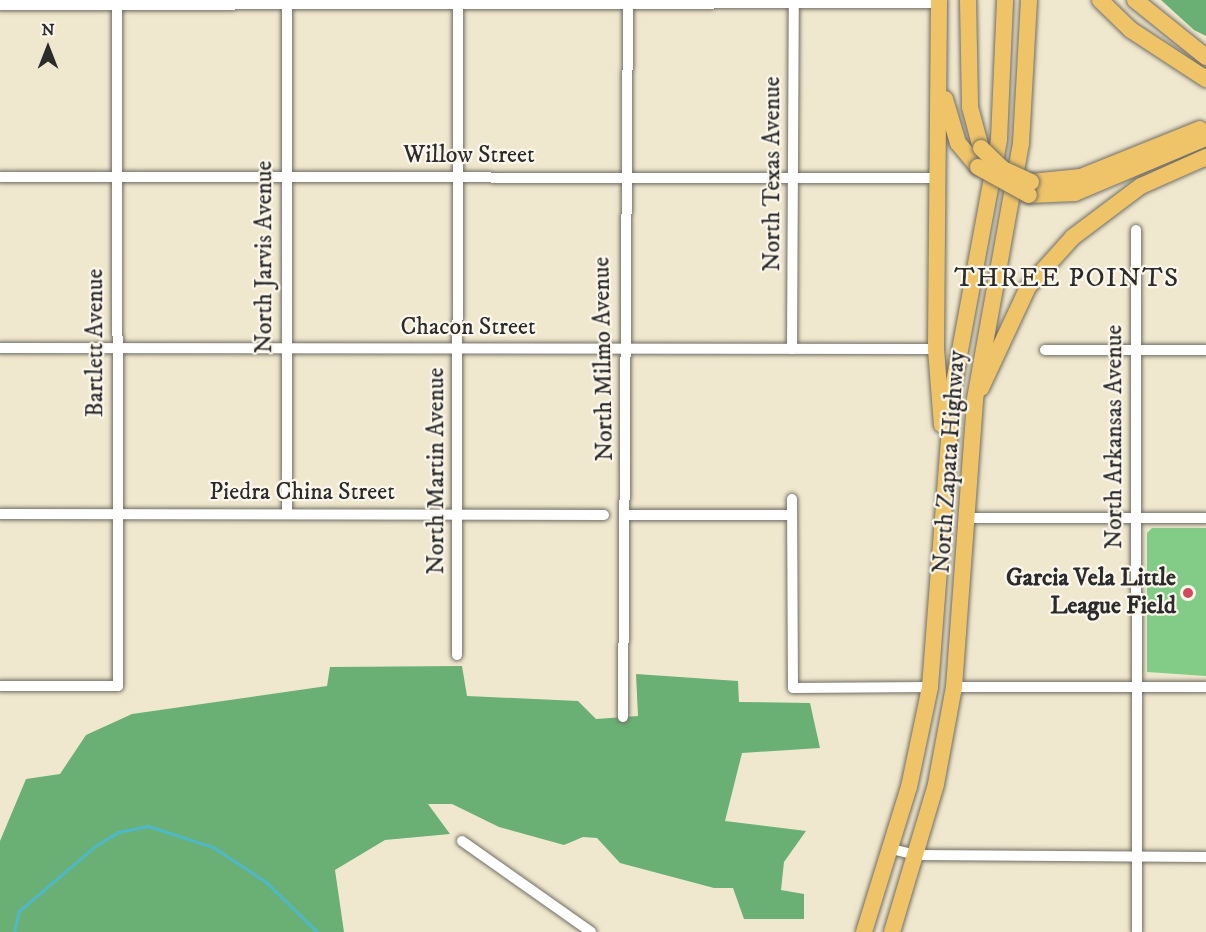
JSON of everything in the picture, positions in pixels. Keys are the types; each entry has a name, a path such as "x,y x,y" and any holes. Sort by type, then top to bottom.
{"main road":[{"path":"968,0 970,107 981,148 1003,169 1030,188 1074,179 1206,128"},
{"name":"North Zapata Highway","path":"864,932 891,849 930,687 958,349 999,139 1005,0"},
{"name":"North Zapata Highway","path":"892,932 917,855 954,687 970,518 975,399 1021,143 1029,0"},
{"path":"1100,0 1131,30 1206,79"},
{"path":"1135,0 1206,57"},
{"path":"939,1 936,349 947,488"},
{"path":"939,74 952,130 978,167 1030,188 1075,193 1206,138"},
{"path":"975,399 1028,287 1073,237 1141,186 1206,157"}],"street":[{"path":"0,5 939,1"},
{"name":"North Jarvis Avenue","path":"287,2 285,177 287,514"},
{"name":"North Martin Avenue","path":"457,655 458,2"},
{"name":"North Milmo Avenue","path":"623,717 628,515 623,349 628,2"},
{"name":"North Texas Avenue","path":"792,349 794,2"},
{"name":"Bartlett Avenue","path":"0,686 118,686 117,3"},
{"name":"Willow Street","path":"0,177 938,177"},
{"name":"North Arkansas Avenue","path":"1137,230 1135,518 1137,932"},
{"name":"Chacon Street","path":"0,348 936,349"},
{"path":"1045,350 1206,350"},
{"path":"792,499 793,688 930,687"},
{"name":"Piedra China Street","path":"0,514 604,515"},
{"path":"628,515 792,515"},
{"path":"970,518 1206,518"},
{"path":"954,687 1206,687"},
{"path":"462,840 591,932"},
{"path":"891,849 917,855 1206,857"}],"green space":[{"path":"1161,0 1206,0 1206,36 1194,30"},
{"path":"1152,528 1206,528 1206,676 1147,672 1147,533"},
{"path":"462,666 467,696 578,701 596,719 638,716 636,674 738,681 739,702 810,703 820,748 742,753 725,821 806,831 784,862 781,890 804,894 804,919 744,919 733,888 714,888 620,863 597,838 583,837 564,845 499,827 452,804 428,804 450,834 385,840 335,870 344,932 0,932 0,841 26,779 60,774 86,735 132,714 327,686 330,667"}],"waterway":[{"path":"14,932 19,911 95,846 118,832 148,826 213,847 266,882 317,932"}],"place":[{"name":"Garcia Vela Little League Field","path":"1188,593"}],"district":[{"name":"THREE POINTS","path":"1067,279"}]}
